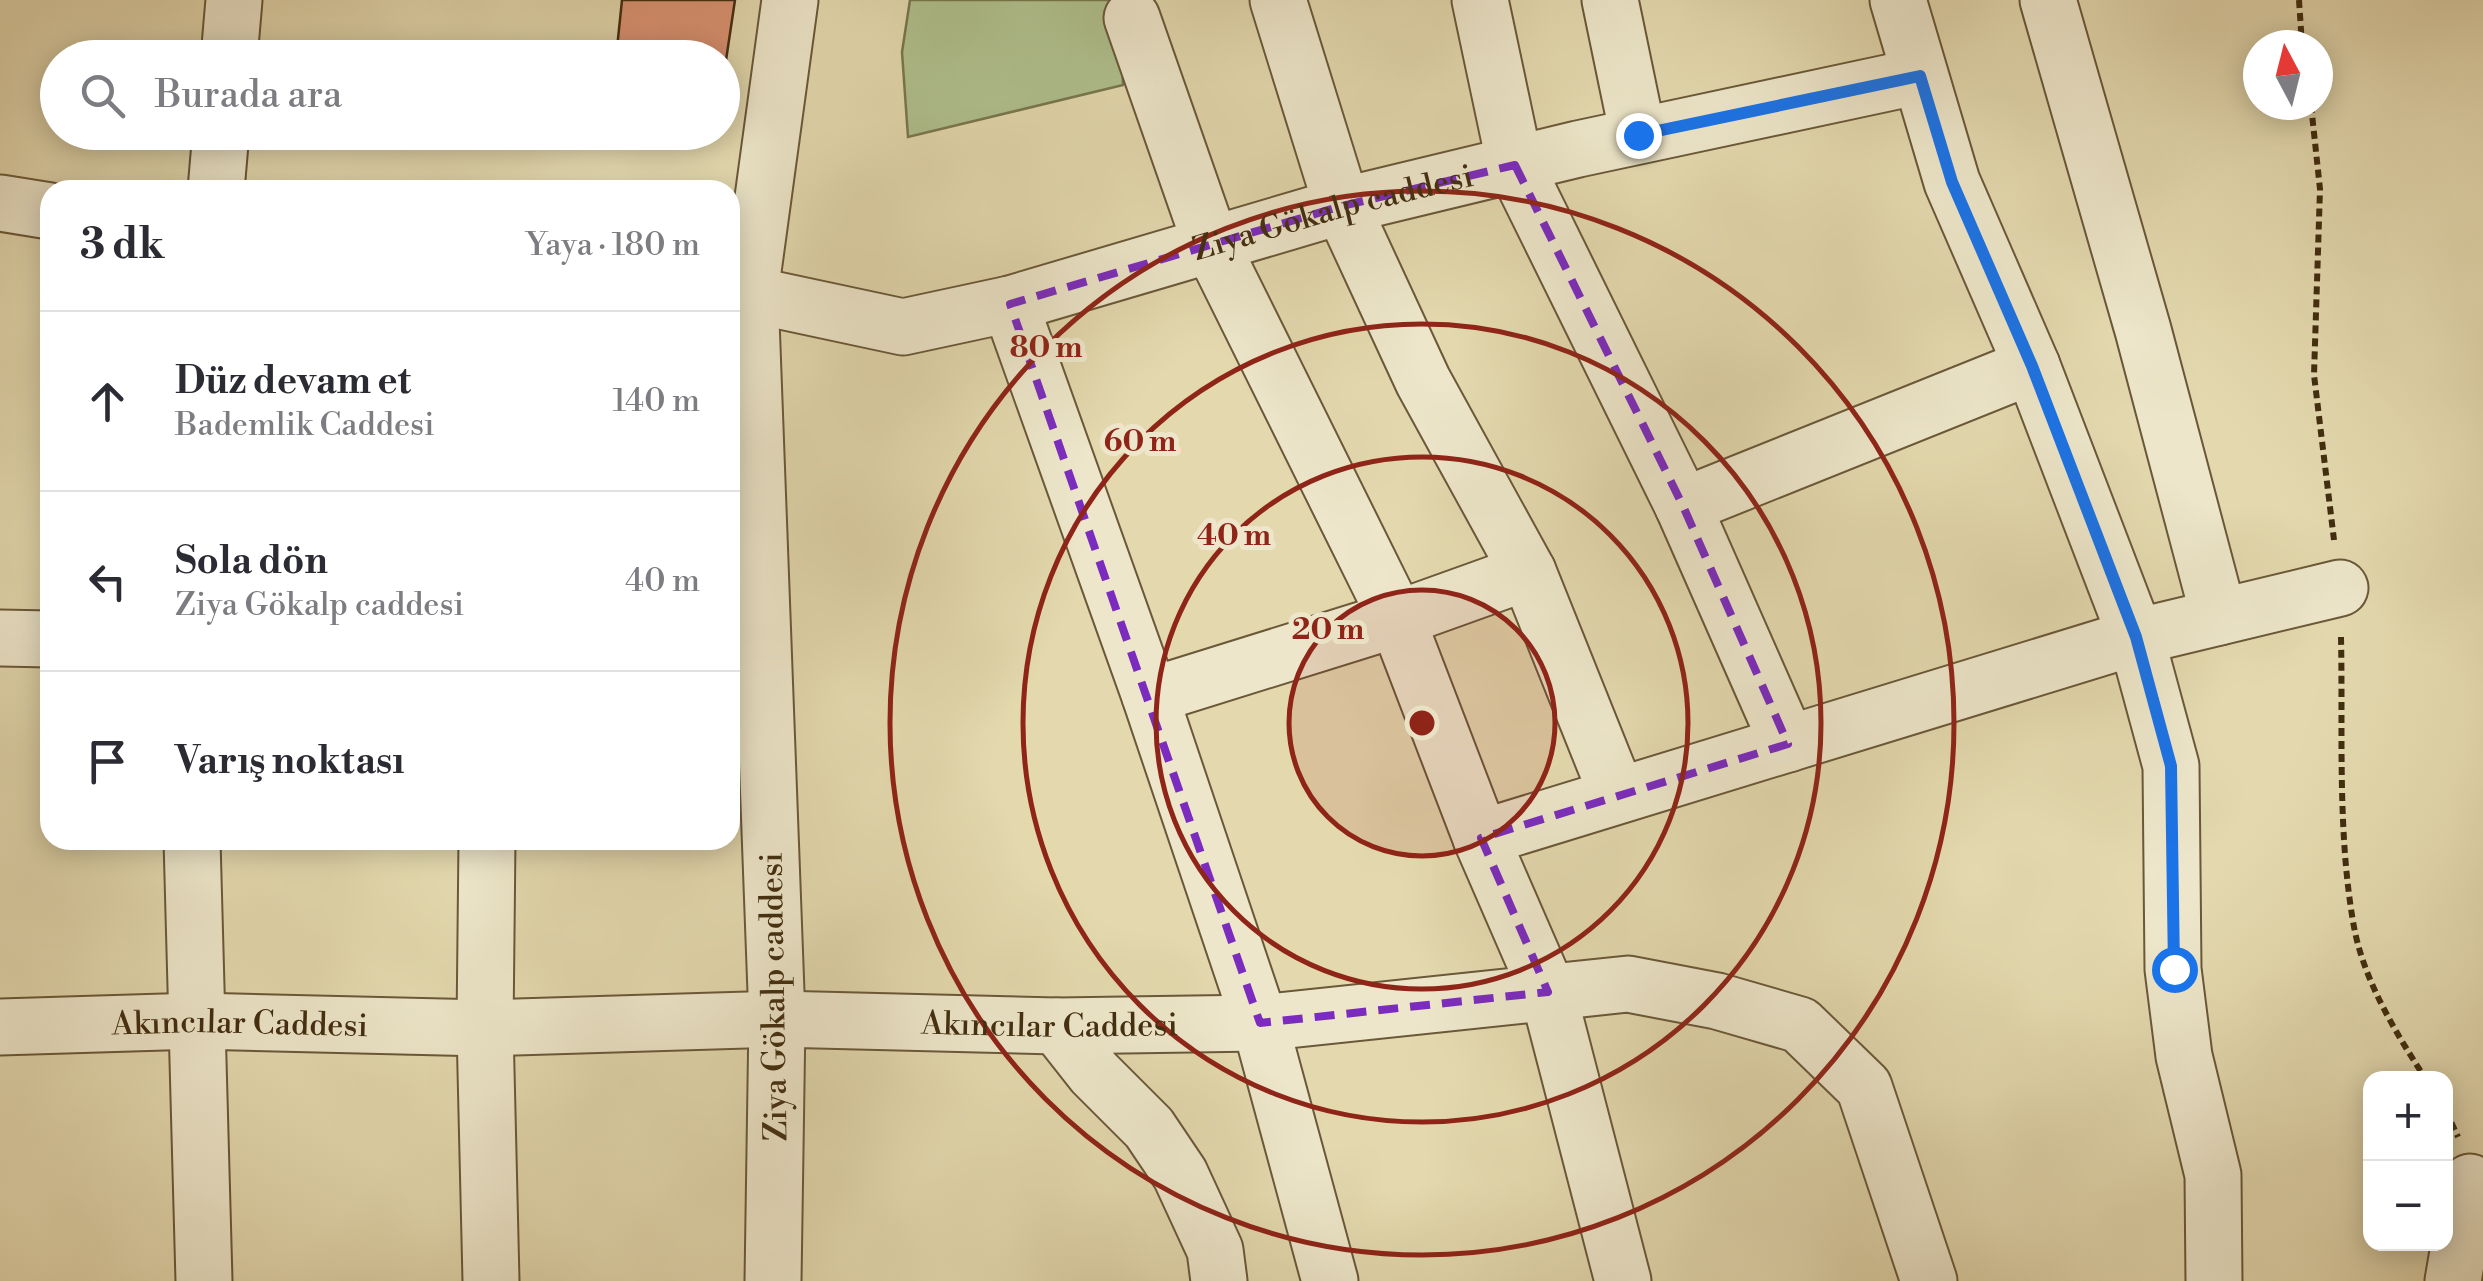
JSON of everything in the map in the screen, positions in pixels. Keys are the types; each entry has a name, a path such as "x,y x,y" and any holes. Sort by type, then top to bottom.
{"street":[{"path":"230,40 234,0"},
{"name":"Ziya Gökalp caddesi","path":"773,1281 778,1019 740,291 790,0"},
{"path":"1278,0 1342,206 1422,381 1528,572 1618,794"},
{"path":"1480,0 1515,165 1683,506 1788,744"},
{"path":"1610,0 1638,135"},
{"path":"1898,0 1952,182 2032,366 2136,637 2171,766 2174,969 2184,1056 2214,1175 2214,1281"},
{"path":"2048,0 2143,330 2219,617"},
{"path":"1132,18 1212,244 1397,619 1481,838 1548,992 1623,1281"},
{"name":"Ziya Gökalp caddesi","path":"740,291 903,327 1010,304 1342,206 1638,135 1920,76"},
{"path":"217,180 219,150"},
{"path":"0,203 40,209"},
{"path":"1010,304 1150,696 1260,1023 1330,1281"},
{"path":"1683,506 2032,366"},
{"path":"1150,696 1397,619 1528,572"},
{"path":"1481,838 2136,637 2340,588"},
{"path":"0,638 40,639"},
{"path":"192,850 204,1281"},
{"path":"488,850 485,1028 491,1281"},
{"name":"Akıncılar Caddesi","path":"0,1026 197,1022 485,1028 778,1019 1057,1026 1260,1023 1628,984 1717,1000 1800,1024 1864,1087 1929,1281"},
{"path":"1057,1026 1094,1072 1149,1128 1180,1174 1215,1250 1219,1281"},
{"path":"2453,1281 2470,1182"}],"path":[{"path":"2298,0 2301,30"}],"highlighted area":[{"path":"1515,165 1683,506 1788,744 1481,838 1548,992 1260,1023 1010,304 1342,206"}],"green space":[{"path":"910,0 1120,0 1123,85 908,137 902,52"}],"building":[{"path":"622,0 735,0 729,40 618,40"}],"route":[{"path":"1638,135 1920,76 1952,182 2032,366 2136,637 2171,766 2174,969"}]}
